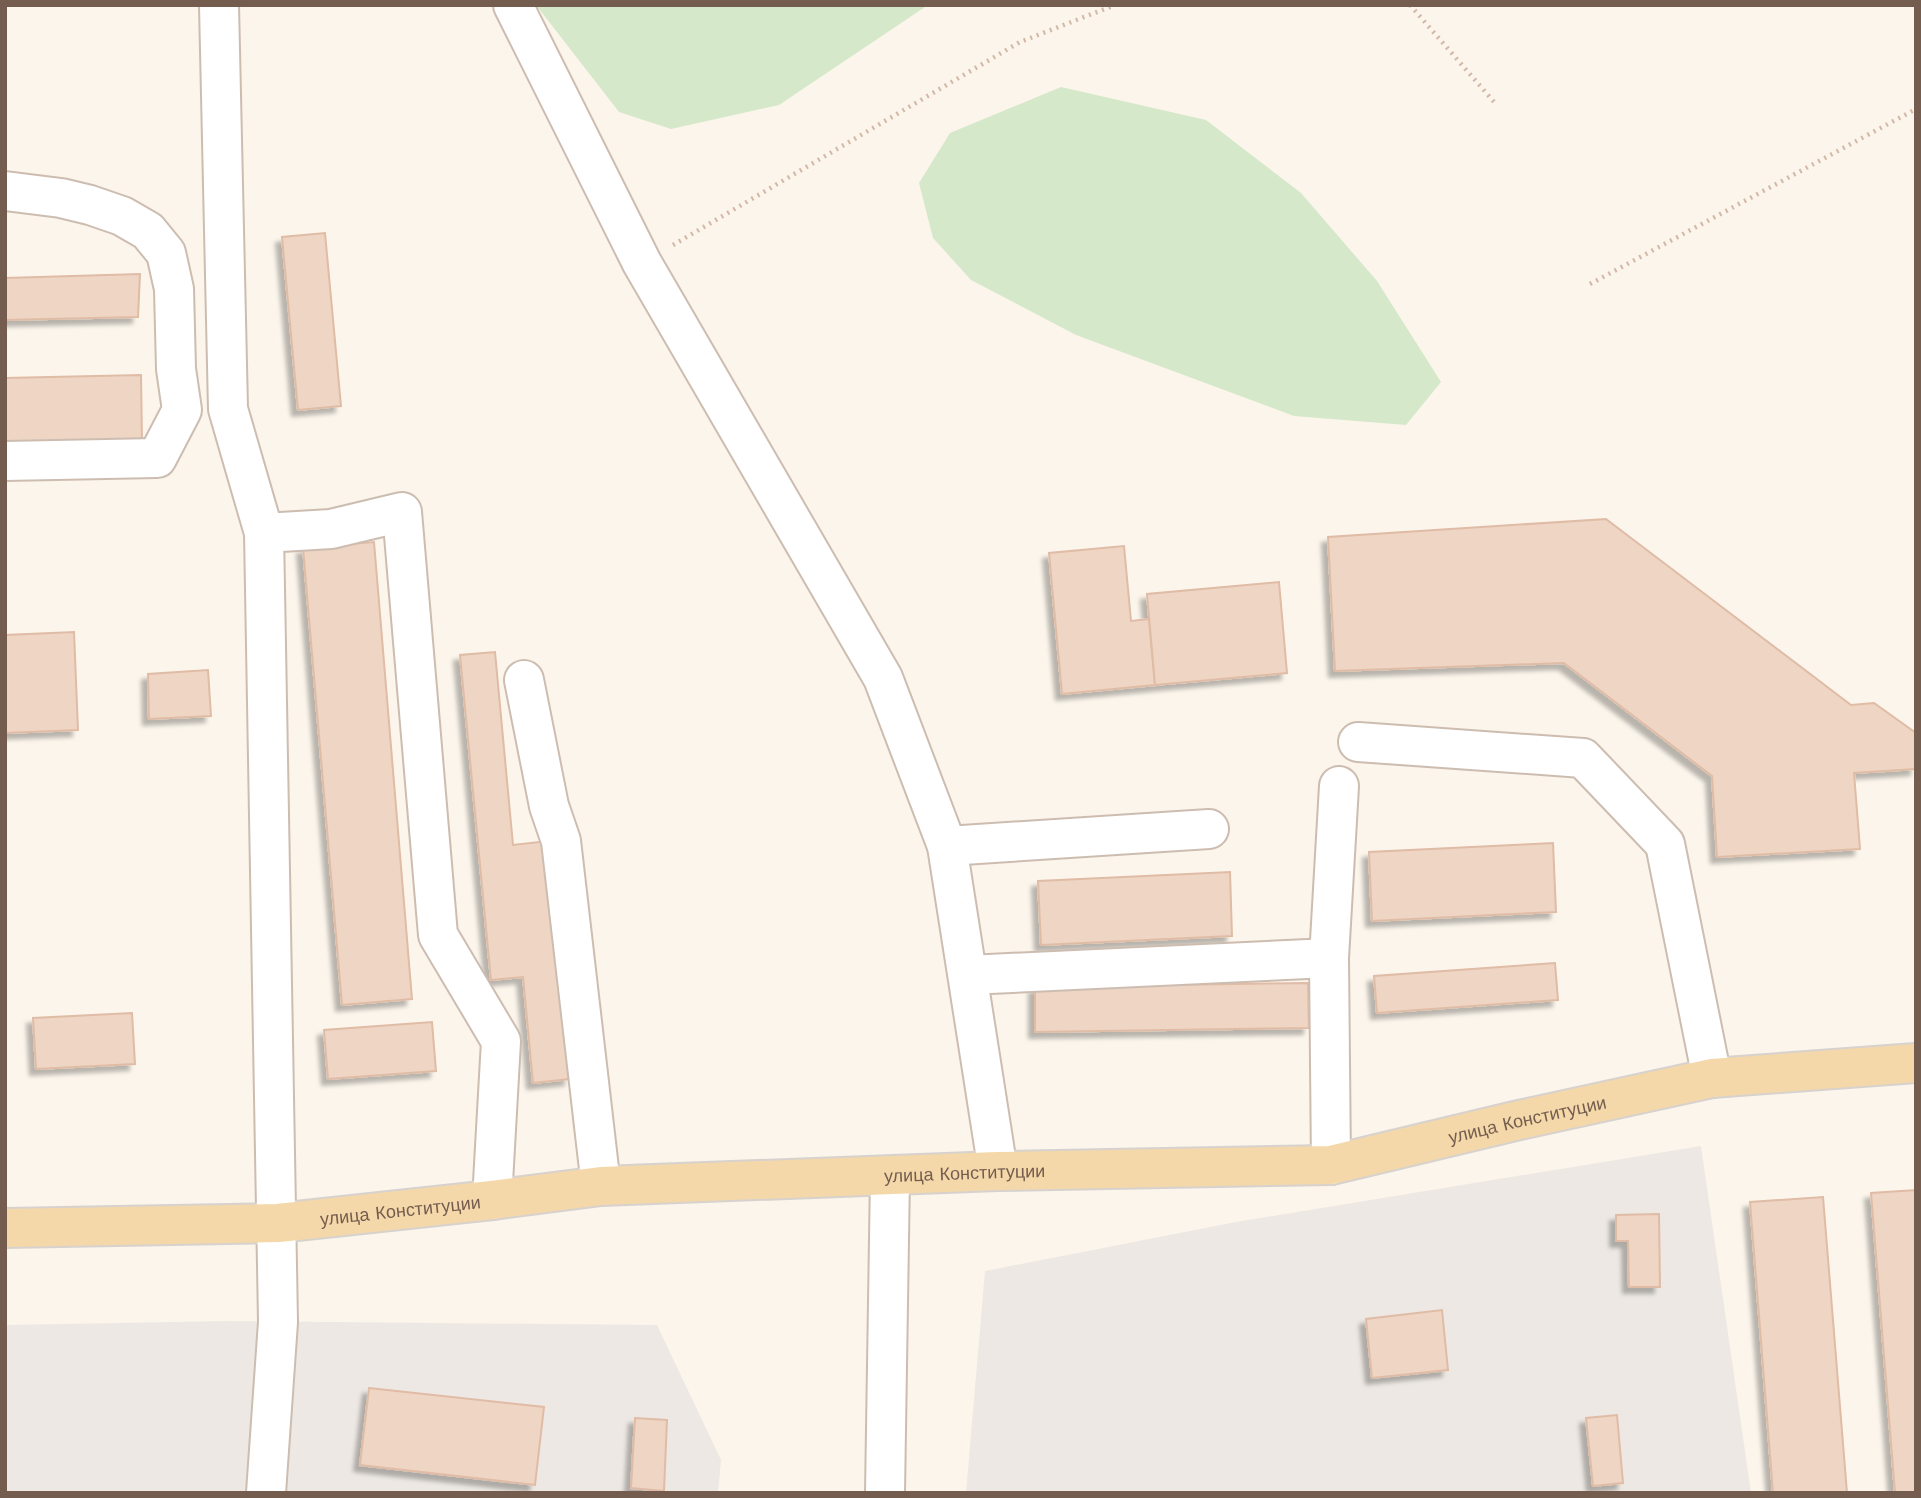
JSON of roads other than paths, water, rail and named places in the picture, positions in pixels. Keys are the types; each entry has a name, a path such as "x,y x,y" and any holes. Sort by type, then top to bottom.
{"main road":[{"name":"улица Конституции","path":"5,1228 278,1223 492,1200 601,1185 998,1171 1331,1165 1514,1121 1712,1078 1916,1063"}],"street":[{"path":"219,5 228,408 264,533 278,1223 278,1322 266,1493"},
{"path":"513,5 642,263 883,678 947,846 998,1171"},
{"path":"5,191 90,205 122,216 148,231 166,253 174,289 176,369 182,410 157,458 5,461"},
{"path":"182,410 228,408"},
{"path":"264,533 331,529 402,512 438,935 501,1041 492,1200"},
{"path":"524,680 549,806 561,841 601,1185"},
{"path":"1358,742 1583,758 1665,844 1712,1078"},
{"path":"1331,1165 1329,958 1339,786"},
{"path":"947,846 1209,829"},
{"path":"968,975 1329,958"},
{"path":"885,1493 890,1176"}]}
